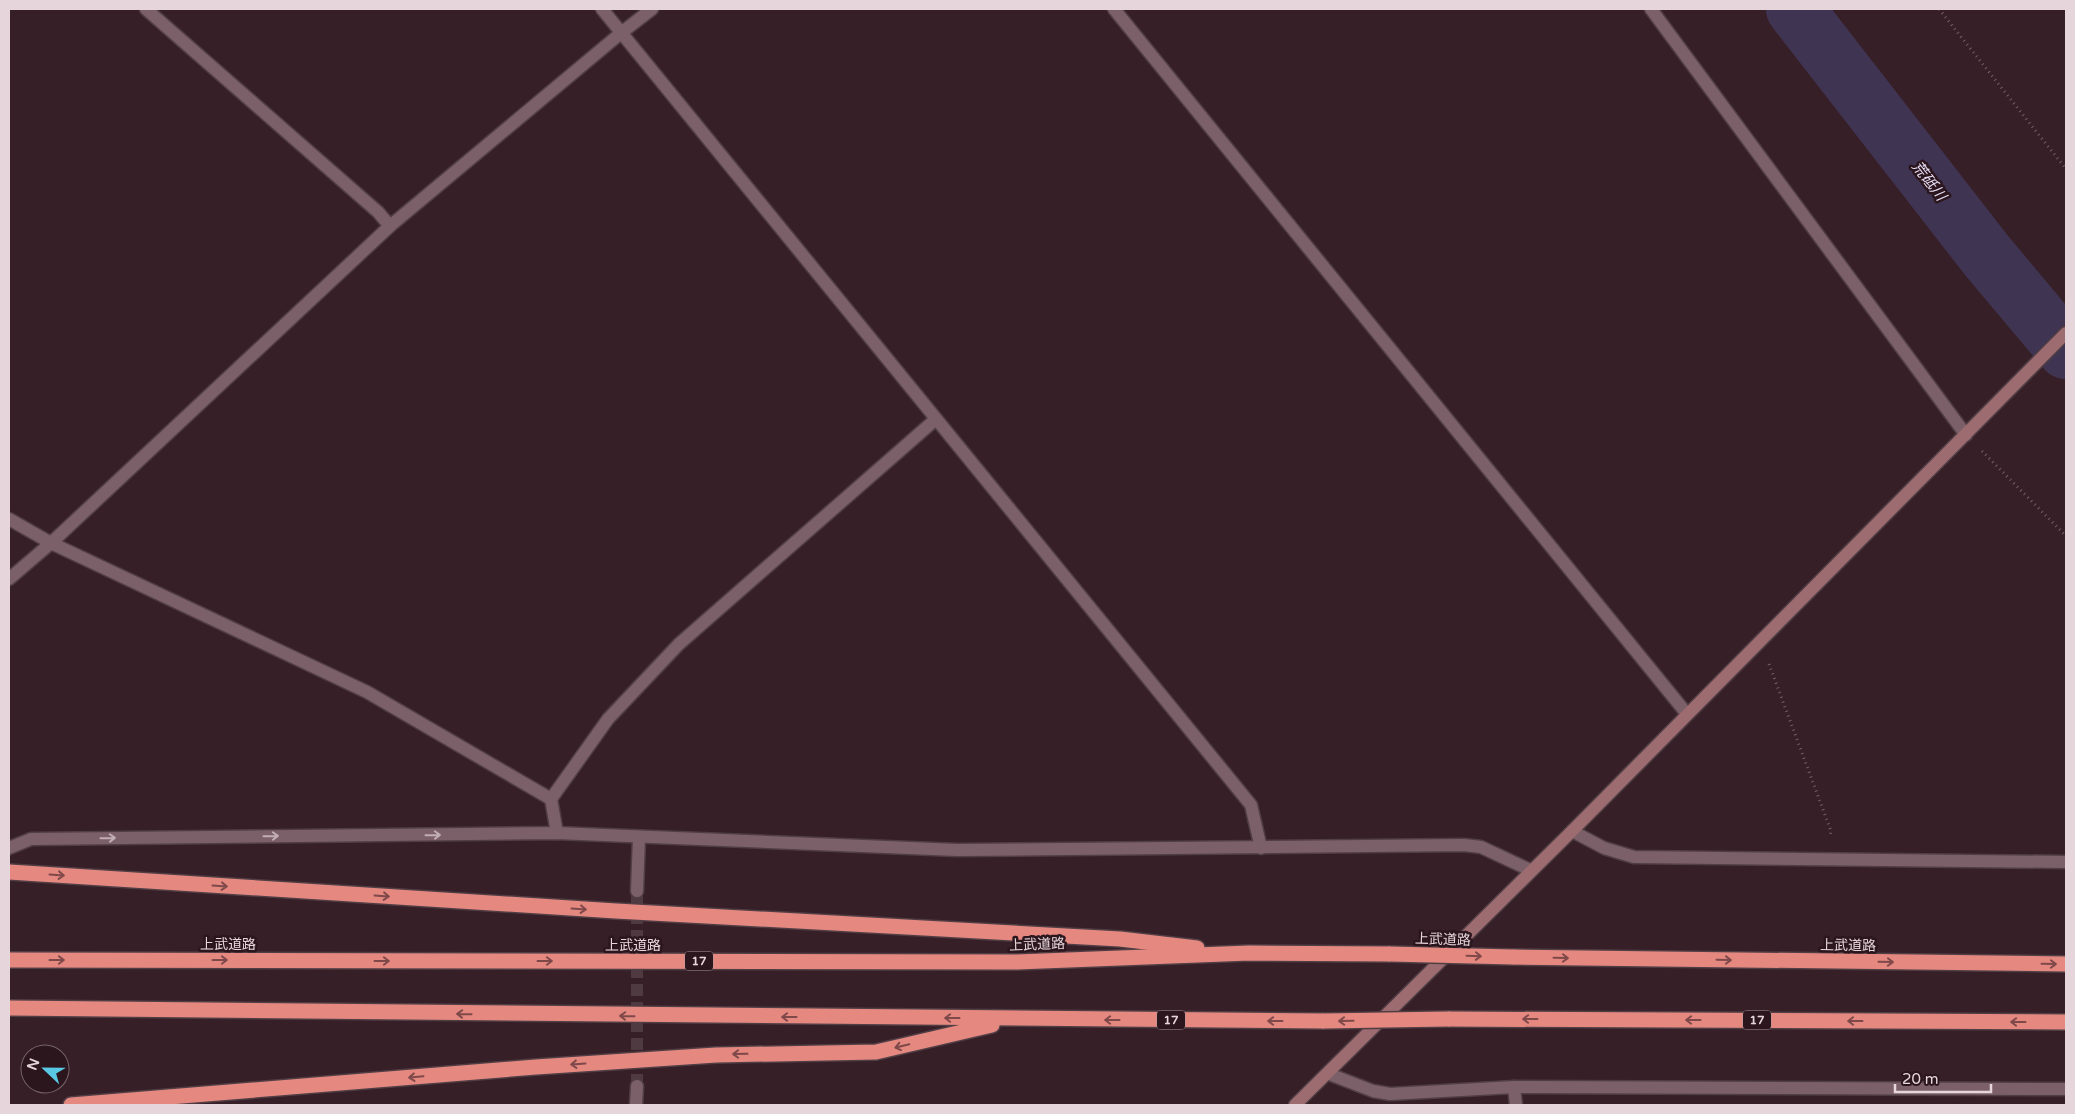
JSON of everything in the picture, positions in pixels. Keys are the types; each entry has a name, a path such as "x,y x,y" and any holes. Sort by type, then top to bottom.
{"highway":[{"name":"17","path":"9,872 626,912 1120,939 1249,953"},
{"name":"上武道路","path":"9,960 1017,962 1249,953 2066,964"},
{"name":"17","path":"9,1008 1018,1019 2066,1022"},
{"name":"17","path":"70,1105 158,1101 716,1055 876,1052 1018,1019"}],"street":[{"path":"146,9 378,212 390,226"},
{"path":"602,9 1251,805 1261,848"},
{"path":"9,578 50,543 390,226 652,9"},
{"path":"1114,9 1687,714"},
{"path":"1651,9 1966,435"},
{"path":"1295,1105 1329,1074 1530,870 1572,831 2066,333"},
{"path":"557,833 551,800 608,719 680,644 936,419"},
{"path":"9,520 50,543 366,692 551,800"},
{"path":"1572,831 1604,848 1634,857 2066,862"},
{"path":"9,848 31,839 557,833 639,838 957,850 1464,846 1481,847 1530,870"},
{"path":"637,891 639,838"},
{"path":"1329,1074 1373,1091 1390,1094 1514,1087 2066,1089"},
{"path":"636,1105 637,1086"},
{"path":"1514,1087 1516,1105"}],"path":[{"path":"1939,9 2066,169"},
{"path":"1966,435 2066,536"},
{"path":"1761,640 1831,831 1827,860"}],"waterway":[{"name":"荒砥川","path":"1795,9 1987,256 2066,350"}],"tunnel":[{"path":"637,891 637,1086"}]}
